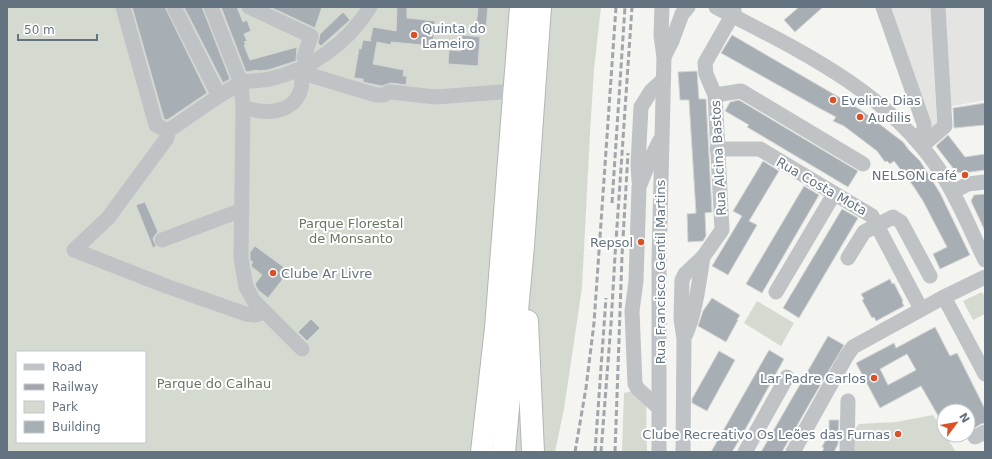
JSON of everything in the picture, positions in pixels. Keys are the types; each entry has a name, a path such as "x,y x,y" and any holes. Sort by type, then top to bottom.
{"highway":[{"path":"482,452 496,328 521,7"},
{"path":"504,452 523,246 540,7"},
{"path":"523,246 533,452"}],"street":[{"path":"124,7 156,125 168,131"},
{"path":"174,7 219,96"},
{"path":"211,7 240,83 243,107 242,272 249,295 302,349"},
{"path":"243,107 264,112 280,111 296,100 300,89 304,67 304,57 311,36 249,7"},
{"path":"265,312 255,315 246,314 166,286 74,250 108,218 167,138 168,131 240,83 271,79 304,67 325,55 365,16 370,7"},
{"path":"662,7 664,57"},
{"name":"Rua Francisco Gentil Martins","path":"672,41 673,7"},
{"name":"Rua Francisco Gentil Martins","path":"659,452 659,261 664,57 672,41 682,14 688,7"},
{"path":"716,7 735,10 771,35 865,92 893,115 918,142 953,192 985,260"},
{"path":"883,7 924,124 924,131 918,142"},
{"path":"918,142 945,126 938,7"},
{"name":"Rua Alcina Bastos","path":"683,452 684,339 681,320 682,280 684,274 703,257 722,230 715,94 706,74 705,63 735,10"},
{"path":"304,67 313,76 376,95 383,95 390,92 436,97 501,92"},
{"path":"639,187 638,164 641,108 652,91 663,80"},
{"path":"715,94 741,91 863,164"},
{"name":"Rua Francisco Gentil Martins","path":"659,408 638,389 635,384 632,311 636,281 639,187 662,136"},
{"name":"Rua Costa Mota","path":"717,149 760,149 872,216 921,309"},
{"path":"953,192 968,184 985,182"},
{"path":"776,292 834,194"},
{"path":"162,240 242,210"},
{"path":"848,258 864,232 893,217 901,222 930,276"},
{"path":"793,452 849,352 858,344 921,309 985,277"},
{"path":"944,297 985,374"},
{"path":"745,452 787,377"},
{"path":"847,452 848,401"}],"shaded area":[{"path":"887,7 985,7 985,100 948,107 952,129 934,142"}],"green space":[{"name":"Parque Florestal de Monsanto","path":"7,7 601,7 594,69 582,288 564,409 555,452 7,452"},
{"path":"982,292 985,297 985,314 973,320 963,301"},
{"path":"757,301 794,323 781,346 744,323"},
{"path":"631,391 646,399 647,452 622,452 624,393"},
{"name":"Clube Recreativo Os Leões das Furnas","path":"933,415 936,420 936,443 950,443 956,452 853,452 852,433 859,424 896,422"}],"building":[{"path":"132,7 165,7 207,93 167,120 164,119"},
{"path":"184,7 202,7 230,79 223,83"},
{"path":"221,7 237,7 243,22 247,20 251,31 244,34 247,41 244,42 246,44 244,45 250,60 297,47 296,61 268,70 246,72"},
{"path":"270,7 322,7 315,28"},
{"path":"397,7 407,7 407,18 435,21 433,46 391,42 391,45 377,42 373,64 404,70 403,76 407,76 406,85 391,83 382,86 363,82 363,79 354,78 359,48 361,49 363,40 370,41 373,27 396,31"},
{"path":"478,7 488,7 486,28 476,27"},
{"path":"799,7 823,7 795,32 784,20"},
{"path":"343,12 350,20 321,46 318,43 320,34"},
{"path":"462,35 480,37 478,66 448,64 449,50 461,51"},
{"path":"732,35 861,110 903,142 920,161 940,193 970,255 940,269 933,254 947,247 923,201 894,161 890,164 887,161 885,162 877,151 844,126 833,121 836,117 721,53"},
{"path":"697,71 699,99 706,99 712,212 705,213 706,236 703,241 688,242 687,214 696,213 689,100 680,100 678,72"},
{"path":"739,100 858,171 848,187 747,127 749,125 725,111 730,102"},
{"path":"985,103 985,125 954,128 953,108"},
{"path":"948,135 965,157 985,154 985,170 963,173 956,172 936,146"},
{"path":"763,161 779,171 749,221 757,225 728,275 712,266 742,216 733,211"},
{"path":"804,186 819,195 762,293 746,284"},
{"path":"985,194 985,231 971,201 974,195"},
{"path":"145,202 158,232 153,239 156,246 153,248 136,205"},
{"path":"842,209 858,218 799,318 783,308"},
{"name":"Clube Ar Livre","path":"255,246 289,271 268,298 258,290 255,284 262,275 251,265 253,262 250,260 250,252"},
{"path":"890,279 892,284 894,283 904,306 876,321 874,317 872,318 862,300 864,299 861,294"},
{"path":"712,298 740,315 726,342 698,326 703,311"},
{"path":"311,319 320,328 307,341 298,332"},
{"path":"935,327 950,356 957,353 985,409 985,423 976,427 976,403 936,403 936,412 921,386 880,408 856,363 894,343 896,348","holes":["907,354 916,370 888,385 880,369"]},
{"path":"828,336 844,345 782,452 761,452"},
{"path":"769,350 784,359 741,437 732,452 711,452"},
{"path":"719,351 735,360 707,411 692,403 692,399"},
{"path":"829,420 839,420 838,444 834,452 822,452 824,448 822,447 829,433"}],"railway":[{"path":"575,452 586,388 594,323 616,7"},
{"path":"612,203 625,7"},
{"path":"601,452 632,7"},
{"path":"615,452 622,256 628,153"},
{"path":"595,452 606,298"}],"place":[{"name":"Quinta do Lameiro","path":"414,35"},
{"name":"Eveline Dias","path":"833,100"},
{"name":"Audilis","path":"860,117"},
{"name":"NELSON café","path":"965,175"},
{"name":"Repsol","path":"641,242"},
{"name":"Clube Ar Livre","path":"273,273"},
{"name":"Lar Padre Carlos","path":"874,378"},
{"name":"Clube Recreativo Os Leões das Furnas","path":"898,434"}],"park label":[{"name":"Parque do Calhau","path":"214,383"}]}
